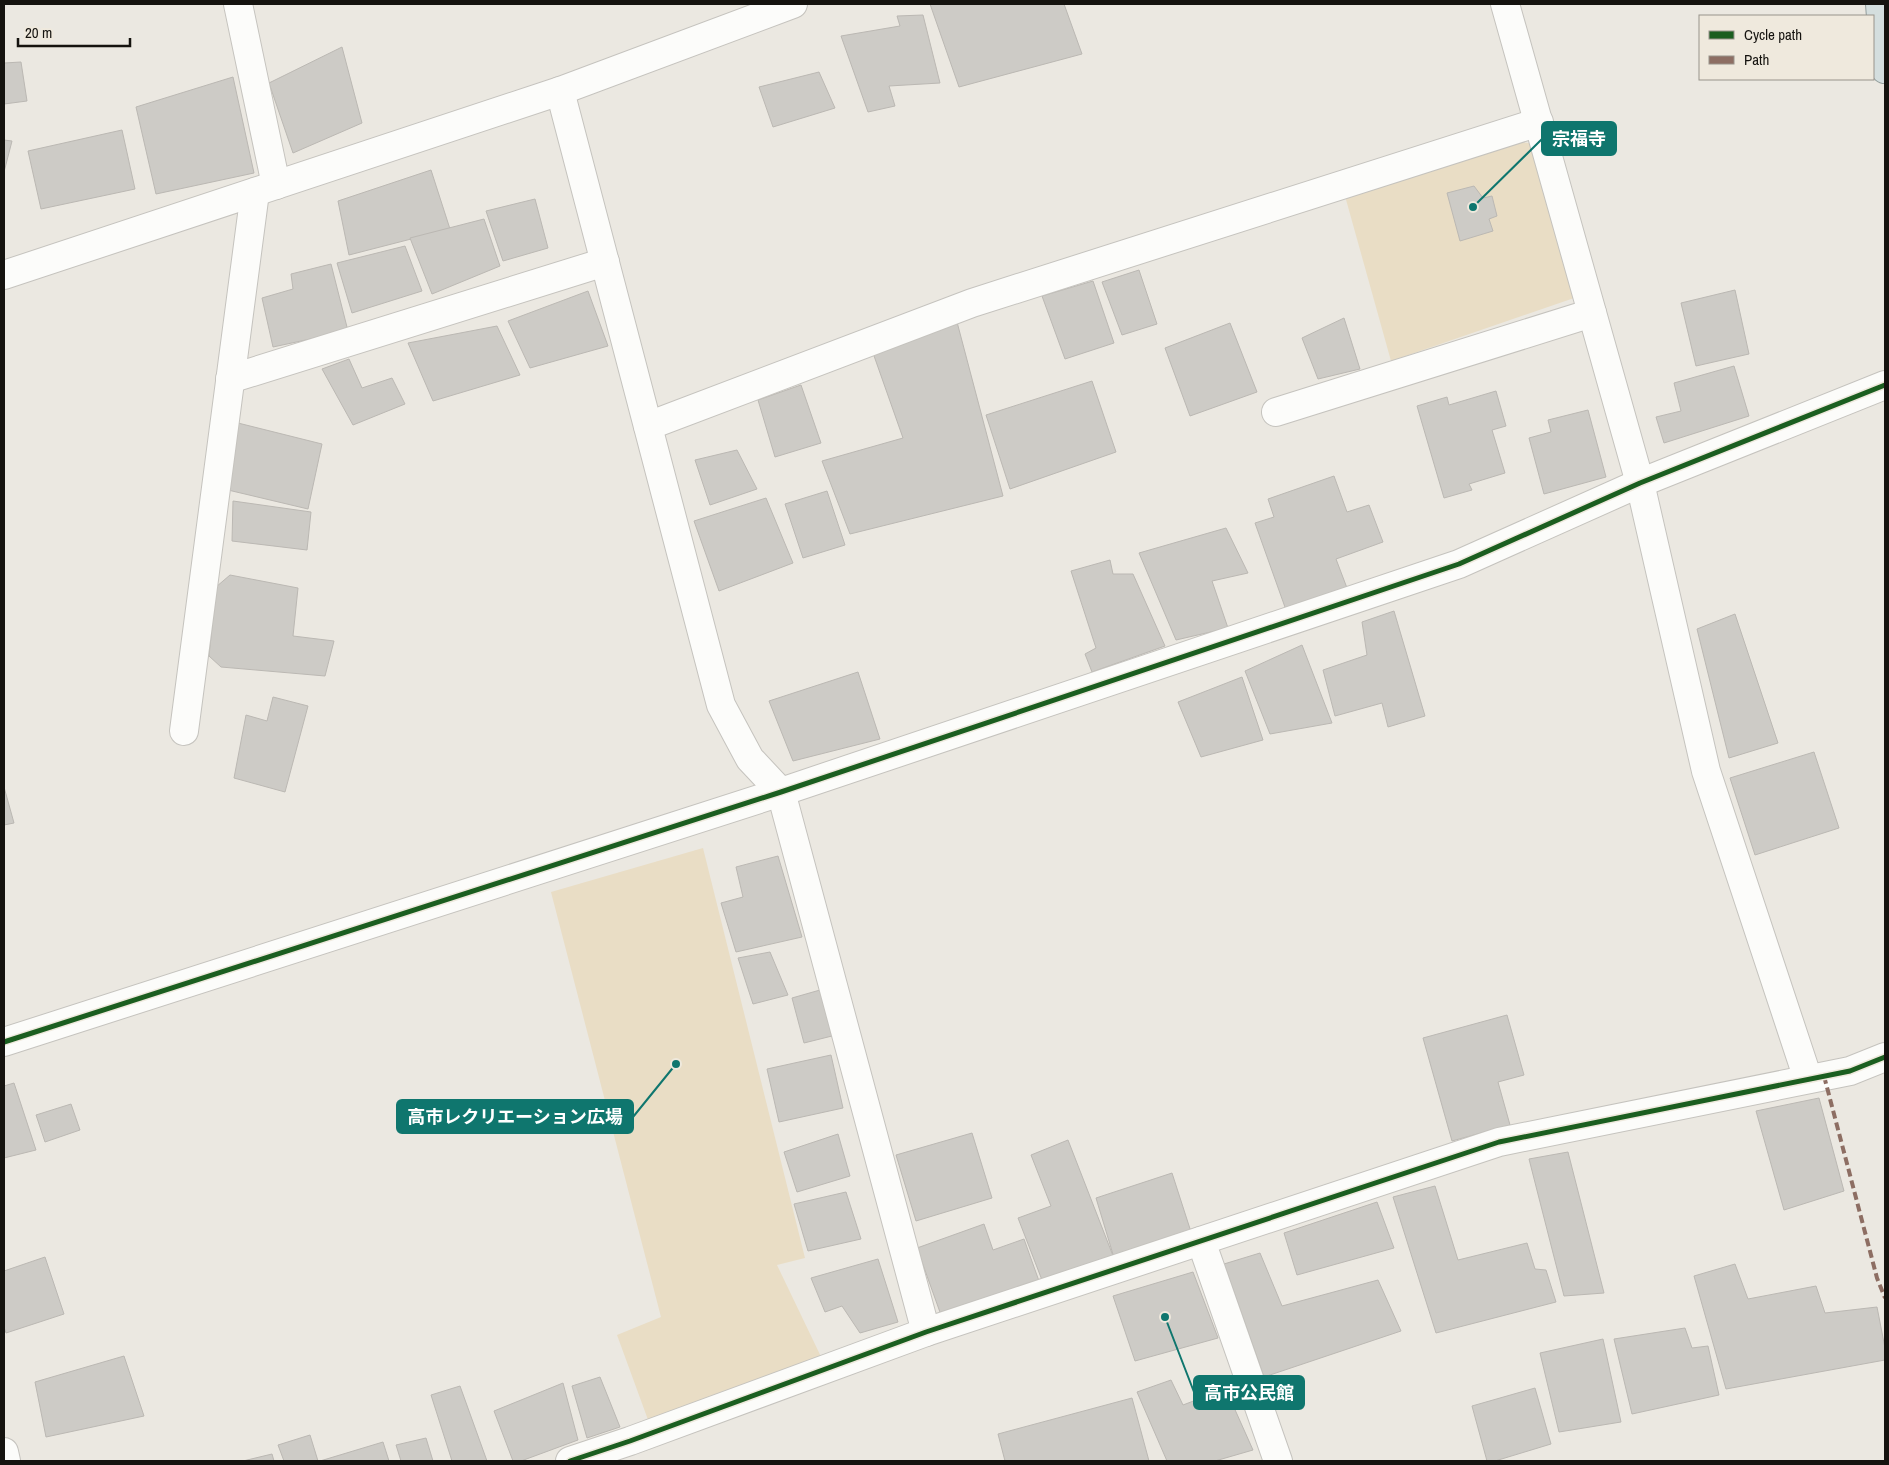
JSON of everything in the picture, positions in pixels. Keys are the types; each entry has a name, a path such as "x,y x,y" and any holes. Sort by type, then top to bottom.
{"highway":[{"path":"1880,4 1885,68"}],"street":[{"path":"184,731 230,379 266,188 238,4"},
{"path":"4,275 560,91 742,13 793,4"},
{"path":"1506,4 1640,483 1706,771 1808,1079"},
{"path":"560,91 721,704 750,759 781,792 926,1332"},
{"path":"648,426 972,303 1539,122"},
{"path":"230,379 605,262"},
{"path":"1276,412 1592,313"},
{"path":"4,1042 781,792 1458,564 1640,483 1885,385"},
{"path":"570,1461 639,1451 926,1332 1499,1142 1850,1071 1885,1057"},
{"path":"1201,1240 1278,1461"},
{"path":"4,1452 6,1461"}],"shaded area":[{"path":"1519,142 1537,144 1577,297 1391,361 1345,196"},
{"path":"703,848 805,1258 777,1265 825,1365 651,1428 617,1335 661,1317 551,892"}],"building":[{"path":"930,4 1064,4 1082,54 959,87"},
{"path":"923,15 940,83 889,86 895,106 868,112 841,36 900,26 897,16"},
{"path":"342,47 362,123 293,153 269,83"},
{"path":"21,62 27,101 4,104 4,63"},
{"path":"819,72 835,108 773,127 759,87"},
{"path":"233,77 254,173 156,194 136,107"},
{"path":"122,130 135,189 41,209 28,151"},
{"path":"4,140 12,141 4,172"},
{"path":"431,170 450,229 349,255 338,201"},
{"path":"1474,186 1483,198 1492,196 1497,216 1489,219 1493,231 1460,241 1447,193"},
{"path":"535,199 548,248 503,261 486,211"},
{"path":"484,219 500,266 432,294 410,238"},
{"path":"405,246 422,291 352,313 337,263"},
{"path":"331,264 348,331 273,347 262,298 293,289 291,274"},
{"path":"1139,270 1157,324 1122,335 1102,282"},
{"path":"1093,281 1114,343 1065,359 1042,296"},
{"path":"1735,290 1749,354 1696,366 1681,303"},
{"path":"588,291 608,346 530,368 508,321"},
{"path":"1344,318 1360,369 1318,379 1302,338"},
{"path":"957,322 1003,496 850,534 822,461 903,438 873,353"},
{"path":"1230,323 1257,392 1190,416 1165,348"},
{"path":"497,326 520,375 433,401 408,343"},
{"path":"349,359 362,388 392,378 405,404 353,425 322,369"},
{"path":"1734,366 1749,416 1664,443 1656,417 1681,411 1674,383"},
{"path":"1092,381 1116,452 1010,489 986,415"},
{"path":"801,385 821,443 775,457 758,400"},
{"path":"1496,391 1506,426 1492,430 1505,473 1469,484 1472,490 1444,498 1417,406 1447,397 1449,405"},
{"path":"1588,410 1606,477 1544,494 1529,438 1551,432 1548,420"},
{"path":"238,423 322,444 308,509 228,490"},
{"path":"737,450 757,489 710,505 695,460"},
{"path":"1334,476 1347,512 1369,505 1383,542 1336,559 1347,588 1286,610 1255,523 1274,517 1268,499"},
{"path":"827,491 845,545 803,558 785,504"},
{"path":"766,498 793,563 719,591 694,521"},
{"path":"233,501 311,512 307,550 232,541"},
{"path":"1226,528 1248,573 1212,581 1228,628 1176,640 1139,553"},
{"path":"1110,560 1113,574 1133,574 1165,646 1092,672 1085,654 1096,648 1071,571"},
{"path":"230,575 298,588 293,636 334,641 325,676 221,667 209,656 216,587"},
{"path":"1394,611 1425,716 1388,727 1382,703 1335,716 1323,670 1367,655 1362,622"},
{"path":"1735,614 1778,743 1729,758 1697,629"},
{"path":"1302,645 1332,723 1270,734 1245,671"},
{"path":"858,672 880,739 793,761 769,701"},
{"path":"1242,677 1263,740 1201,757 1178,702"},
{"path":"273,697 308,706 285,792 234,778 246,715 267,721"},
{"path":"1814,752 1839,828 1755,855 1730,778"},
{"path":"4,787 14,823 4,825"},
{"path":"778,856 802,937 736,952 721,903 743,897 736,867"},
{"path":"770,952 788,995 753,1004 738,958"},
{"path":"820,990 832,1036 804,1043 792,998"},
{"path":"1507,1015 1524,1075 1498,1082 1510,1125 1452,1141 1423,1038"},
{"path":"831,1055 843,1108 779,1122 767,1069"},
{"path":"14,1083 36,1150 4,1158 4,1086"},
{"path":"1819,1098 1844,1191 1784,1210 1756,1111"},
{"path":"71,1104 80,1130 45,1142 36,1115"},
{"path":"972,1133 992,1198 916,1221 896,1155"},
{"path":"838,1134 850,1176 797,1192 784,1152"},
{"path":"1068,1140 1117,1266 1047,1293 1018,1218 1051,1206 1031,1155"},
{"path":"1568,1152 1604,1293 1564,1296 1529,1159"},
{"path":"1172,1173 1192,1235 1115,1261 1096,1198"},
{"path":"1435,1186 1458,1260 1527,1243 1535,1269 1546,1270 1556,1302 1436,1333 1393,1197"},
{"path":"846,1192 861,1239 808,1251 794,1204"},
{"path":"1377,1202 1394,1248 1297,1275 1284,1233"},
{"path":"984,1224 993,1250 1024,1239 1039,1281 941,1315 917,1248"},
{"path":"1260,1253 1282,1306 1378,1280 1401,1331 1264,1377 1224,1264"},
{"path":"45,1257 64,1314 6,1333 4,1327 4,1271"},
{"path":"878,1259 898,1322 860,1333 842,1306 825,1312 811,1278"},
{"path":"1735,1264 1748,1299 1816,1286 1825,1313 1877,1307 1885,1348 1885,1360 1726,1389 1694,1276"},
{"path":"1193,1272 1218,1338 1135,1361 1113,1296"},
{"path":"1685,1328 1692,1348 1708,1346 1719,1395 1632,1414 1614,1339"},
{"path":"1603,1339 1621,1422 1559,1432 1540,1353"},
{"path":"124,1356 144,1416 46,1437 35,1382"},
{"path":"600,1377 620,1427 587,1438 572,1386"},
{"path":"1171,1380 1183,1405 1204,1397 1211,1407 1232,1403 1253,1450 1215,1461 1167,1461 1137,1392"},
{"path":"563,1383 578,1440 521,1461 513,1461 494,1411"},
{"path":"460,1386 487,1461 452,1461 431,1395"},
{"path":"1535,1388 1551,1444 1495,1461 1487,1461 1472,1406"},
{"path":"1132,1398 1149,1461 1005,1461 998,1434"},
{"path":"310,1435 318,1461 284,1461 278,1445"},
{"path":"426,1438 433,1461 401,1461 396,1445"},
{"path":"383,1442 389,1461 320,1461"},
{"path":"272,1454 274,1461 243,1461"}],"marked path":[{"path":"1824,1076 1877,1278 1885,1298"}],"cycle path":[{"path":"4,1042 781,792 1459,564 1640,483 1885,385"},
{"path":"570,1461 630,1441 926,1332 1499,1142 1850,1071 1885,1057"}],"place":[{"name":"宗福寺","path":"1473,207"},
{"name":"高市レクリエーション広場","path":"676,1064"},
{"name":"高市公民館","path":"1165,1317"}]}
